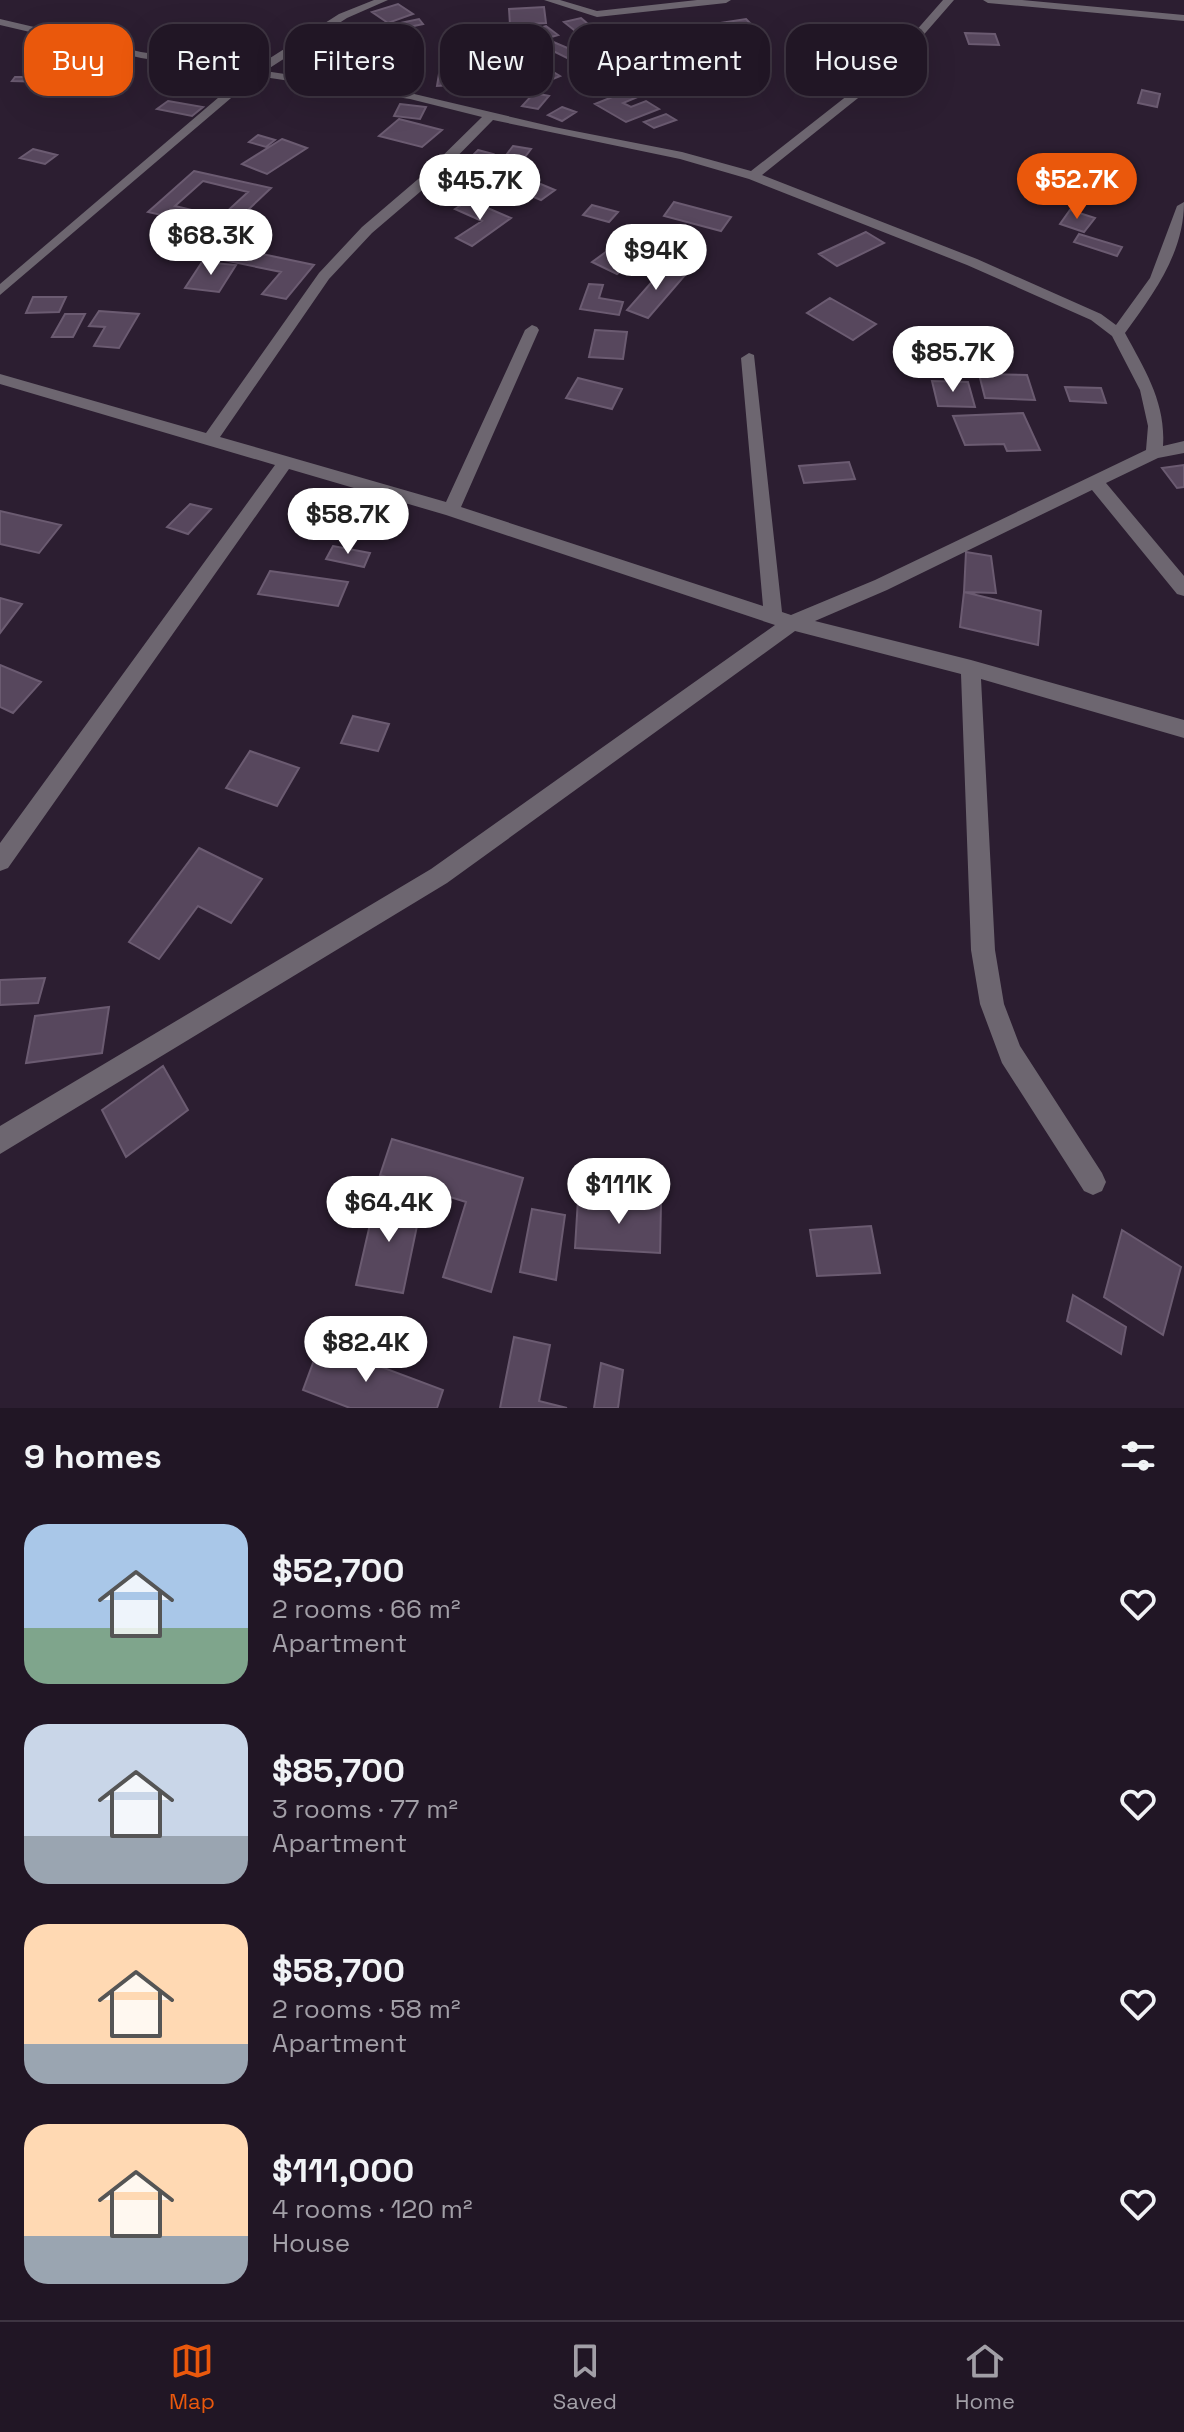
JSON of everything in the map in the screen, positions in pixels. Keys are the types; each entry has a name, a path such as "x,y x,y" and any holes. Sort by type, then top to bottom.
{"street":[{"path":"269,63 343,16 383,0"},
{"path":"549,0 586,13 607,14 726,0"},
{"path":"753,176 889,68 949,0"},
{"path":"988,0 1184,17"},
{"path":"1165,5 1184,17"},
{"path":"0,22 149,56"},
{"path":"269,75 410,96 682,156 753,176 1065,302 1096,317 1118,333 1148,390 1156,426 1154,453"},
{"path":"0,291 227,96"},
{"path":"210,440 324,276 367,230 429,177 490,116"},
{"path":"1118,333 1157,278 1184,206"},
{"path":"451,510 532,330"},
{"path":"749,358 782,620"},
{"path":"0,379 451,510 782,620 971,668 1184,729"},
{"path":"0,1141 439,876 782,620 881,585 1154,453 1184,447"},
{"path":"0,861 287,460"},
{"path":"1094,481 1184,589"},
{"path":"971,668 983,950 992,1004 1011,1054 1093,1182"}],"building":[{"path":"398,4 413,14 388,23 372,12"},
{"path":"544,7 546,23 510,24 509,9"},
{"path":"581,18 588,24 569,26 564,22"},
{"path":"419,19 423,24 395,24"},
{"path":"746,19 751,24 714,24"},
{"path":"965,33 995,34 999,45 969,44"},
{"path":"553,42 569,49 569,59 553,51"},
{"path":"15,77 24,77 24,81 12,81"},
{"path":"1142,90 1160,94 1157,107 1138,103"},
{"path":"531,96 549,96 538,109 522,106"},
{"path":"615,96 640,96 623,103 631,107 646,101 659,109 626,122 595,104"},
{"path":"168,101 203,107 192,116 157,109"},
{"path":"400,104 426,107 420,119 394,116"},
{"path":"562,107 576,112 562,121 548,115"},
{"path":"666,114 676,120 654,128 644,122"},
{"path":"399,119 442,130 422,147 379,136"},
{"path":"258,135 275,140 266,147 249,142"},
{"path":"282,139 307,148 267,174 242,164"},
{"path":"513,146 531,149 519,165 501,162"},
{"path":"33,149 57,155 45,164 20,158"},
{"path":"478,150 493,154 480,166 466,162"},
{"path":"194,171 271,188 227,230 148,212","holes":["203,181 248,192 221,217 175,206"]},
{"path":"531,180 555,190 541,200 517,190"},
{"path":"469,200 511,218 472,246 456,238 482,221 455,209"},
{"path":"674,202 731,217 721,231 664,216"},
{"path":"592,205 618,212 609,222 583,215"},
{"path":"1070,210 1095,218 1084,232 1060,224"},
{"path":"866,232 884,243 837,266 819,254"},
{"path":"1079,234 1122,247 1117,256 1074,242"},
{"path":"234,248 314,265 286,299 262,294 281,272 223,260"},
{"path":"610,249 635,260 617,274 592,262"},
{"path":"202,262 236,265 219,292 185,288"},
{"path":"665,267 686,274 648,318 627,310"},
{"path":"589,284 603,285 599,298 623,302 619,315 580,309"},
{"path":"33,297 66,297 59,312 26,313"},
{"path":"830,298 876,324 853,340 807,313"},
{"path":"99,311 139,314 119,348 94,346 105,327 89,326"},
{"path":"65,314 85,314 73,337 52,337"},
{"path":"595,330 627,332 623,359 589,357"},
{"path":"979,374 1027,375 1035,400 985,398"},
{"path":"578,378 622,389 612,409 566,398"},
{"path":"932,381 968,382 975,407 938,406"},
{"path":"1065,387 1101,388 1106,403 1070,401"},
{"path":"1023,413 1040,450 1007,451 1004,444 965,445 953,416"},
{"path":"849,462 855,479 804,483 799,466"},
{"path":"1184,465 1184,487 1177,488 1162,468"},
{"path":"190,504 211,509 188,534 167,527"},
{"path":"0,511 61,525 39,553 0,544"},
{"path":"333,546 370,553 364,567 326,559"},
{"path":"966,552 991,556 996,593 964,592"},
{"path":"270,571 348,582 338,606 258,594"},
{"path":"964,592 1041,611 1038,645 960,627"},
{"path":"0,598 22,604 0,633"},
{"path":"0,665 41,682 13,713 0,707"},
{"path":"353,716 389,724 378,751 341,743"},
{"path":"250,751 299,768 277,806 226,788"},
{"path":"199,848 262,879 231,923 198,906 159,959 129,942"},
{"path":"45,978 38,1003 0,1005 0,980"},
{"path":"109,1007 102,1053 26,1063 35,1016"},
{"path":"163,1066 188,1110 126,1157 102,1110"},
{"path":"392,1139 523,1178 491,1292 443,1277 466,1202 380,1175"},
{"path":"377,1194 422,1202 403,1293 356,1285"},
{"path":"578,1199 661,1203 660,1253 575,1248"},
{"path":"532,1209 565,1215 556,1280 520,1272"},
{"path":"871,1226 880,1273 817,1276 810,1230"},
{"path":"1122,1230 1181,1267 1163,1335 1104,1297"},
{"path":"1073,1295 1126,1327 1121,1354 1067,1321"},
{"path":"514,1337 550,1345 539,1401 567,1408 500,1408"},
{"path":"320,1344 443,1390 437,1408 350,1408 303,1390"},
{"path":"601,1363 623,1370 618,1408 594,1408"}]}
